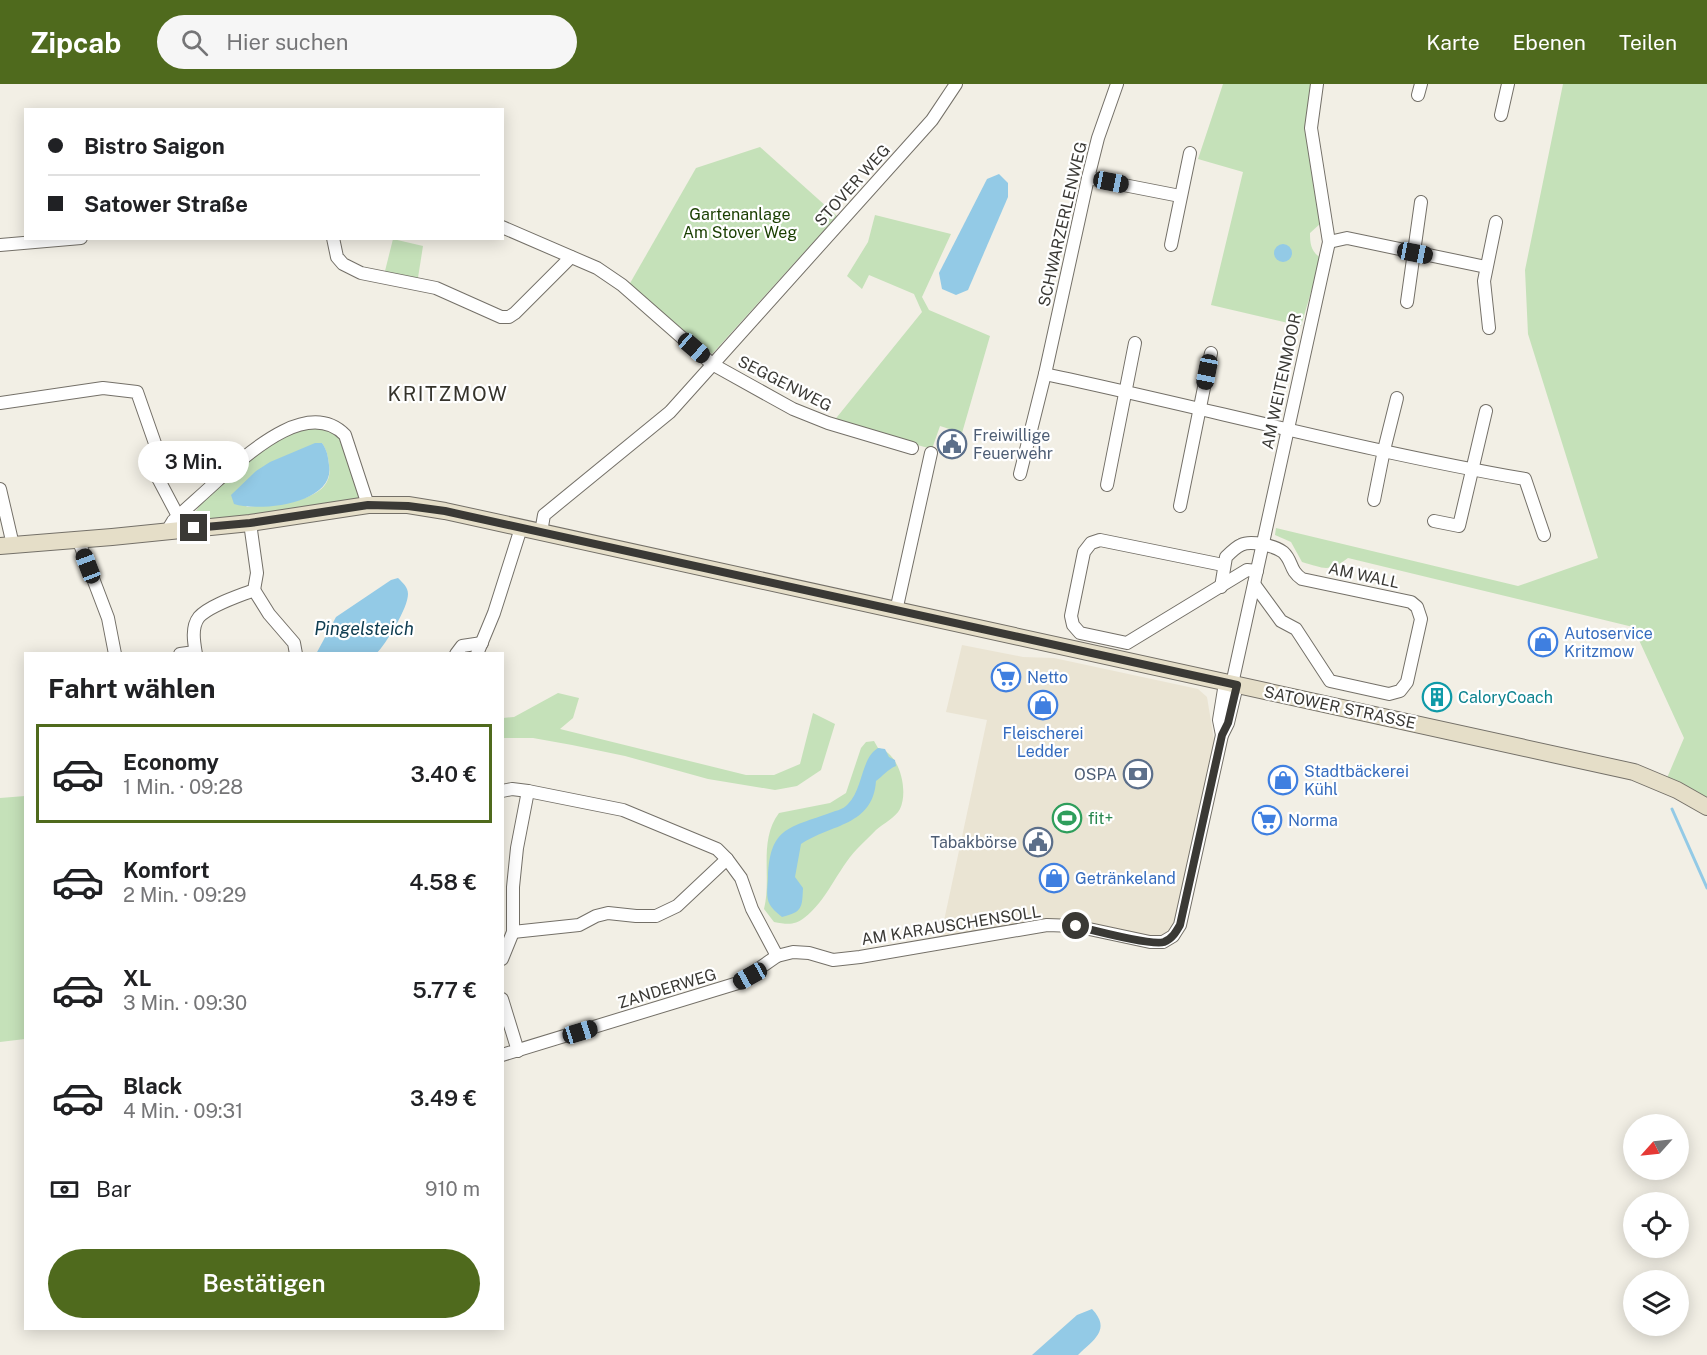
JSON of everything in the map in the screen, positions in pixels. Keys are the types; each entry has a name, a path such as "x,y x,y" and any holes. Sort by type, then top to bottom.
{"main road":[{"name":"SATOWER STRASSE","path":"6,545 250,523 368,505 423,508 1634,772 1677,790 1707,807"}],"street":[{"name":"STOVER WEG","path":"541,532 544,515 670,412 932,120 956,84"},
{"name":"SCHWARZERLENWEG","path":"1044,374 1098,138 1117,84"},
{"name":"AM WEITENMOOR","path":"1232,684 1329,242 1311,128 1317,84"},
{"path":"1501,115 1508,84"},
{"path":"1171,245 1190,153"},
{"path":"1088,178 1180,196"},
{"path":"1407,302 1421,202"},
{"path":"1489,328 1484,281 1485,267 1496,222"},
{"name":"SEGGENWEG","path":"504,228 597,268 622,285 712,364 810,417 912,448"},
{"path":"1329,242 1347,238 1485,267"},
{"path":"0,245 58,240"},
{"path":"333,240 337,256 343,264 361,273 436,288 501,317 515,313 571,258"},
{"path":"1107,485 1135,343"},
{"path":"1180,506 1211,353"},
{"path":"1020,474 1044,374 1126,391 1287,430 1525,479 1545,535"},
{"path":"0,403 103,388 137,392 158,452 150,463 178,516"},
{"path":"1374,500 1397,398"},
{"path":"1434,521 1459,526 1486,411"},
{"path":"167,531 178,516 262,443 278,433 299,425 325,423 337,427 345,435 368,505"},
{"path":"896,611 931,453"},
{"path":"0,489 6,545"},
{"path":"250,523 257,573 254,590 268,614 294,643 296,652"},
{"path":"458,652 462,646 479,648 494,613 521,528"},
{"path":"78,539 108,618 115,652"},
{"path":"1223,565 1100,540 1090,543 1084,552 1071,616 1073,625 1080,633 1127,643 1247,570 1256,578"},
{"path":"1221,587 1226,557 1242,544 1262,545"},
{"name":"AM WALL","path":"1256,578 1281,621 1296,629 1330,681 1389,694 1400,691 1407,682 1421,619 1418,607 1411,602 1302,579 1293,573 1282,551 1262,545"},
{"path":"196,652 193,634 198,618 254,590"},
{"name":"AM KARAUSCHENSOLL","path":"777,956 793,952 809,953 833,960 860,957 1047,925 1076,926 1150,942 1163,942 1173,936 1180,925 1222,735 1228,723 1232,684"},
{"path":"504,790 528,791 623,810 717,849 741,878 752,909 777,956"},
{"path":"504,954 513,932 513,887 517,848 528,791"},
{"path":"513,932 579,925 596,916 608,913 656,916 677,906 727,859"},
{"name":"ZANDERWEG","path":"504,1054 738,982 777,956"},
{"path":"504,1006 518,1051"}],"shaded area":[{"path":"962,645 1023,657 1054,658 1198,689 1207,697 1217,758 1180,925 1163,942 1075,926 939,944 987,720 946,712"}],"green space":[{"path":"1223,84 1313,84 1321,223 1310,233 1310,237 1313,250 1321,258 1301,326 1211,305 1243,172 1198,159"},
{"path":"1563,84 1707,84 1707,801 1667,778 1684,738 1633,627 1348,558 1335,566 1326,568 1316,566 1302,562 1291,542 1275,535 1276,528 1518,586 1598,558 1528,334 1525,270"},
{"name":"Gartenanlage Am Stover Weg","path":"760,147 837,216 712,354 629,285 696,168"},
{"path":"875,215 951,234 922,297 929,310 990,336 962,433 940,426 932,449 833,422 922,312 914,294 869,275 862,289 847,276 868,242"},
{"path":"393,240 423,246 417,284 383,279"},
{"path":"306,428 327,428 342,437 360,494 357,499 338,504 195,522 192,519 205,499 245,462 279,437","holes":["322,443 329,465 328,478 322,488 300,500 246,507"]},
{"path":"558,693 579,698 573,718 560,729 746,775 774,775 800,764 813,713 835,724 821,770 797,786 775,790 708,779 625,756 572,745 533,738 504,738 504,718 514,717"},
{"path":"874,741 878,748 885,751 897,764 903,782 900,809 850,857 812,911 800,921 786,924 774,922 764,909 769,835 779,813 830,803 846,793 861,748 866,742"},
{"path":"24,796 24,1039 0,1042 0,798"}],"water":[{"path":"999,174 1008,183 1008,197 968,290 956,295 942,289 939,273 987,179"},
{"path":"1283,244 1289,247 1292,253 1289,259 1283,262 1277,259 1274,253 1277,247"},
{"path":"315,443 322,443 329,462 328,478 321,489 309,497 277,505 260,507 234,504 231,495 256,471 270,462"},
{"name":"Pingelsteich","path":"398,578 405,585 407,600 396,626 378,652 317,652 336,617 391,580"},
{"path":"878,748 885,749 889,757 895,760 896,766 876,781 873,796 859,815 801,844 795,877 803,888 800,908 782,917 769,904 767,895 769,861 777,840 791,827 846,806 857,790 868,759"},
{"path":"1092,1309 1098,1316 1100,1329 1094,1339 1078,1355 1032,1355 1077,1315"}],"waterway":[{"path":"1672,809 1707,888"}],"place":[{"name":"Freiwillige Feuerwehr","path":"952,444"},
{"name":"Autoservice Kritzmow","path":"1543,642"},
{"name":"Netto","path":"1006,677"},
{"name":"CaloryCoach","path":"1437,697"},
{"name":"Fleischerei Ledder","path":"1043,705"},
{"name":"OSPA","path":"1138,774"},
{"name":"Stadtbäckerei Kühl","path":"1283,780"},
{"name":"fit+","path":"1067,818"},
{"name":"Norma","path":"1267,820"},
{"name":"Tabakbörse","path":"1038,842"},
{"name":"Getränkeland","path":"1054,878"}],"district":[{"name":"KRITZMOW","path":"448,394"}],"route":[{"path":"194,528 250,523 368,505 408,506 445,511 1237,685 1228,723 1222,735 1180,925 1173,936 1163,942 1150,942 1076,926"}]}
